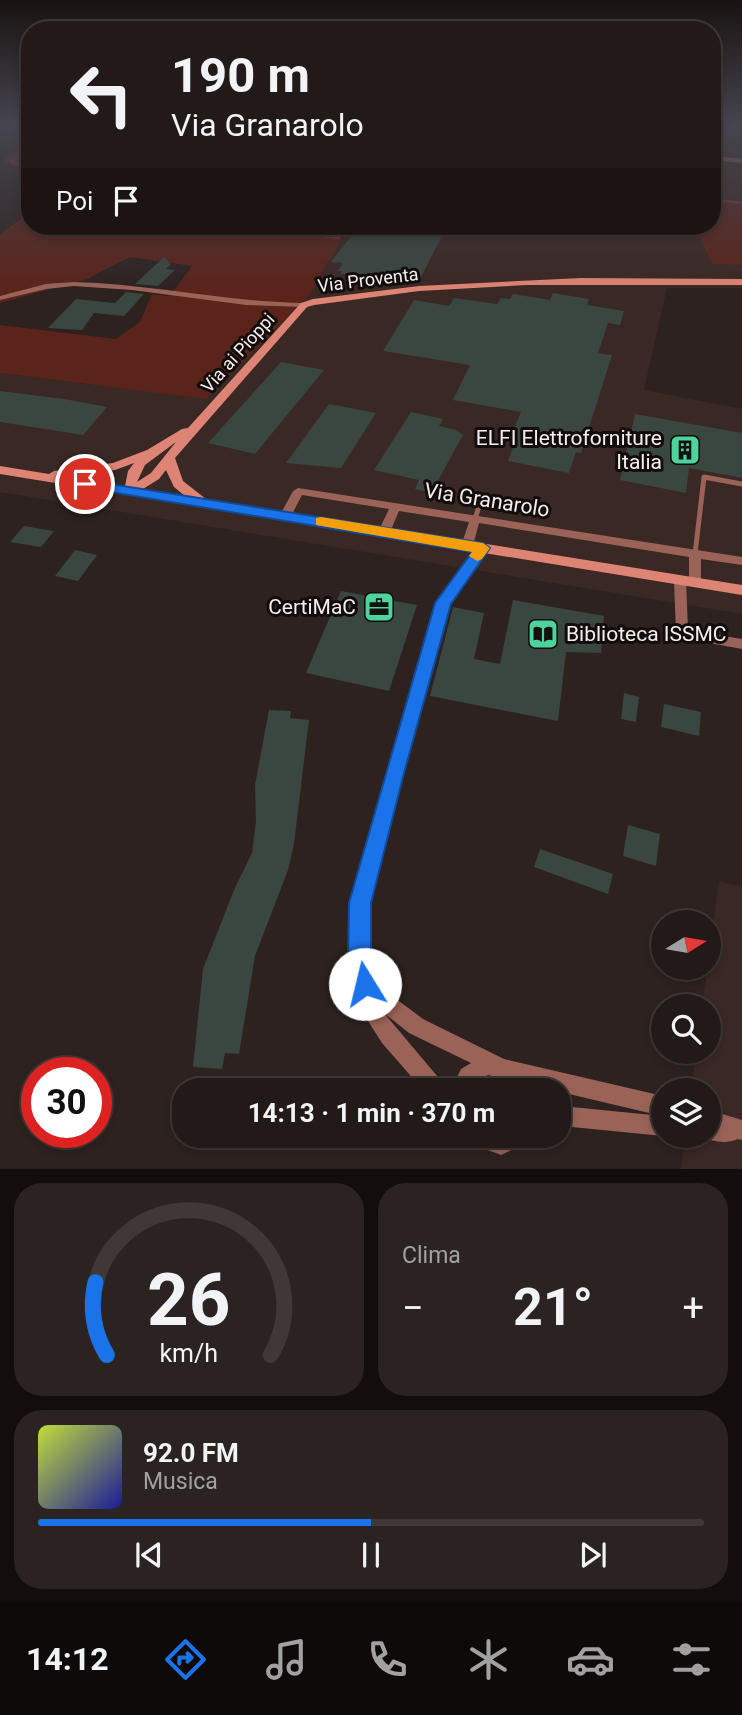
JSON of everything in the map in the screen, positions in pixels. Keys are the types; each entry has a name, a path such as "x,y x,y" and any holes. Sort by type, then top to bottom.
{"street":[{"name":"Via Proventa","path":"0,298 73,284 135,288 259,304 304,306 359,295 484,286 666,280 742,282"},
{"name":"Via ai Pioppi","path":"131,492 146,484 170,459 197,424 304,306"},
{"name":"Via ai Pioppi","path":"131,492 133,469 197,424"},
{"name":"Via ai Pioppi","path":"38,477 115,466 154,452"},
{"path":"170,459 176,485 211,505"},
{"path":"0,470 742,590"},
{"name":"Via Granarolo","path":"286,515 298,491 742,561"},
{"path":"384,532 395,507"},
{"path":"467,546 475,519"},
{"path":"425,1078 370,1010 359,959 360,903 443,603 483,548"},
{"path":"695,554 695,583"},
{"path":"680,580 682,634 742,644"},
{"path":"359,959 384,1002 416,1026 503,1068 651,1102"},
{"path":"467,1078 476,1069 503,1068 514,1078"},
{"path":"571,1117 651,1125"},
{"path":"721,1124 742,1131"},
{"path":"721,1130 742,1131"}],"lane":[{"path":"695,554 704,477 742,484"},
{"path":"475,519 480,503"}],"shaded area":[{"path":"721,181 742,181 742,205 721,202"},
{"path":"721,202 742,205 742,265 712,264 698,235 721,235"},
{"path":"21,219 21,235 344,235 310,294 206,399 0,373 0,325 116,339 140,322 152,294 170,296 192,266 130,257 87,279 0,303 0,234"},
{"path":"344,235 698,235 712,264 742,265 742,288 667,288 644,390 742,409 742,614 0,492 0,373 94,385 310,294"},
{"path":"719,881 742,887 742,1169 681,1169 684,1148 721,1148 721,1078 693,1078 695,1064 721,1064 721,994 704,994 706,980 721,980 721,910 715,910"}],"building":[{"path":"352,235 442,235 420,279 340,274 342,271 338,271 343,263 331,262"},
{"path":"164,257 171,264 166,269 175,270 158,286 135,284"},
{"path":"126,292 144,294 124,316 94,313 82,330 48,328 76,299 115,303"},
{"path":"553,293 589,299 587,305 624,311 620,325 608,323 598,353 612,355 581,453 576,452 569,473 508,461 517,437 511,436 521,412 453,400 470,365 383,351 414,300 449,306 454,298 497,304 501,298 510,299 513,294 550,300"},
{"path":"281,362 324,370 255,454 208,443"},
{"path":"0,391 107,407 83,435 0,422"},
{"path":"329,404 376,413 341,468 286,463"},
{"path":"411,412 443,419 439,426 456,430 463,435 431,493 415,489 419,480 374,470"},
{"name":"ELFI Elettroforniture Italia","path":"635,414 742,433 742,478 689,468 686,493 620,480"},
{"path":"24,526 54,531 41,547 10,542"},
{"path":"75,550 97,555 78,581 55,576"},
{"path":"341,591 417,605 389,691 306,673"},
{"path":"513,600 604,616 601,653 566,652 558,721 430,696 453,607 484,613 474,659 500,664"},
{"path":"624,693 639,697 636,722 621,719"},
{"path":"664,704 701,712 699,736 661,727"},
{"path":"269,710 291,711 290,718 309,720 294,844 288,870 255,956 239,1054 225,1053 222,1069 193,1067 203,969 234,890 252,853 256,821 255,785"},
{"path":"628,825 660,834 656,866 623,856"},
{"path":"540,849 613,874 608,894 534,867"}],"waterway":[{"path":"721,201 742,203"},
{"path":"315,235 339,238"}],"slow traffic":[{"path":"321,521 483,548 477,556"}],"place":[{"name":"ELFI Elettroforniture Italia","path":"685,450"},
{"name":"CertiMaC","path":"379,607"},
{"name":"Biblioteca ISSMC","path":"543,634"}],"route":[{"path":"85,484 483,548 443,603 394,773 360,903 359,959 365,984"}]}
